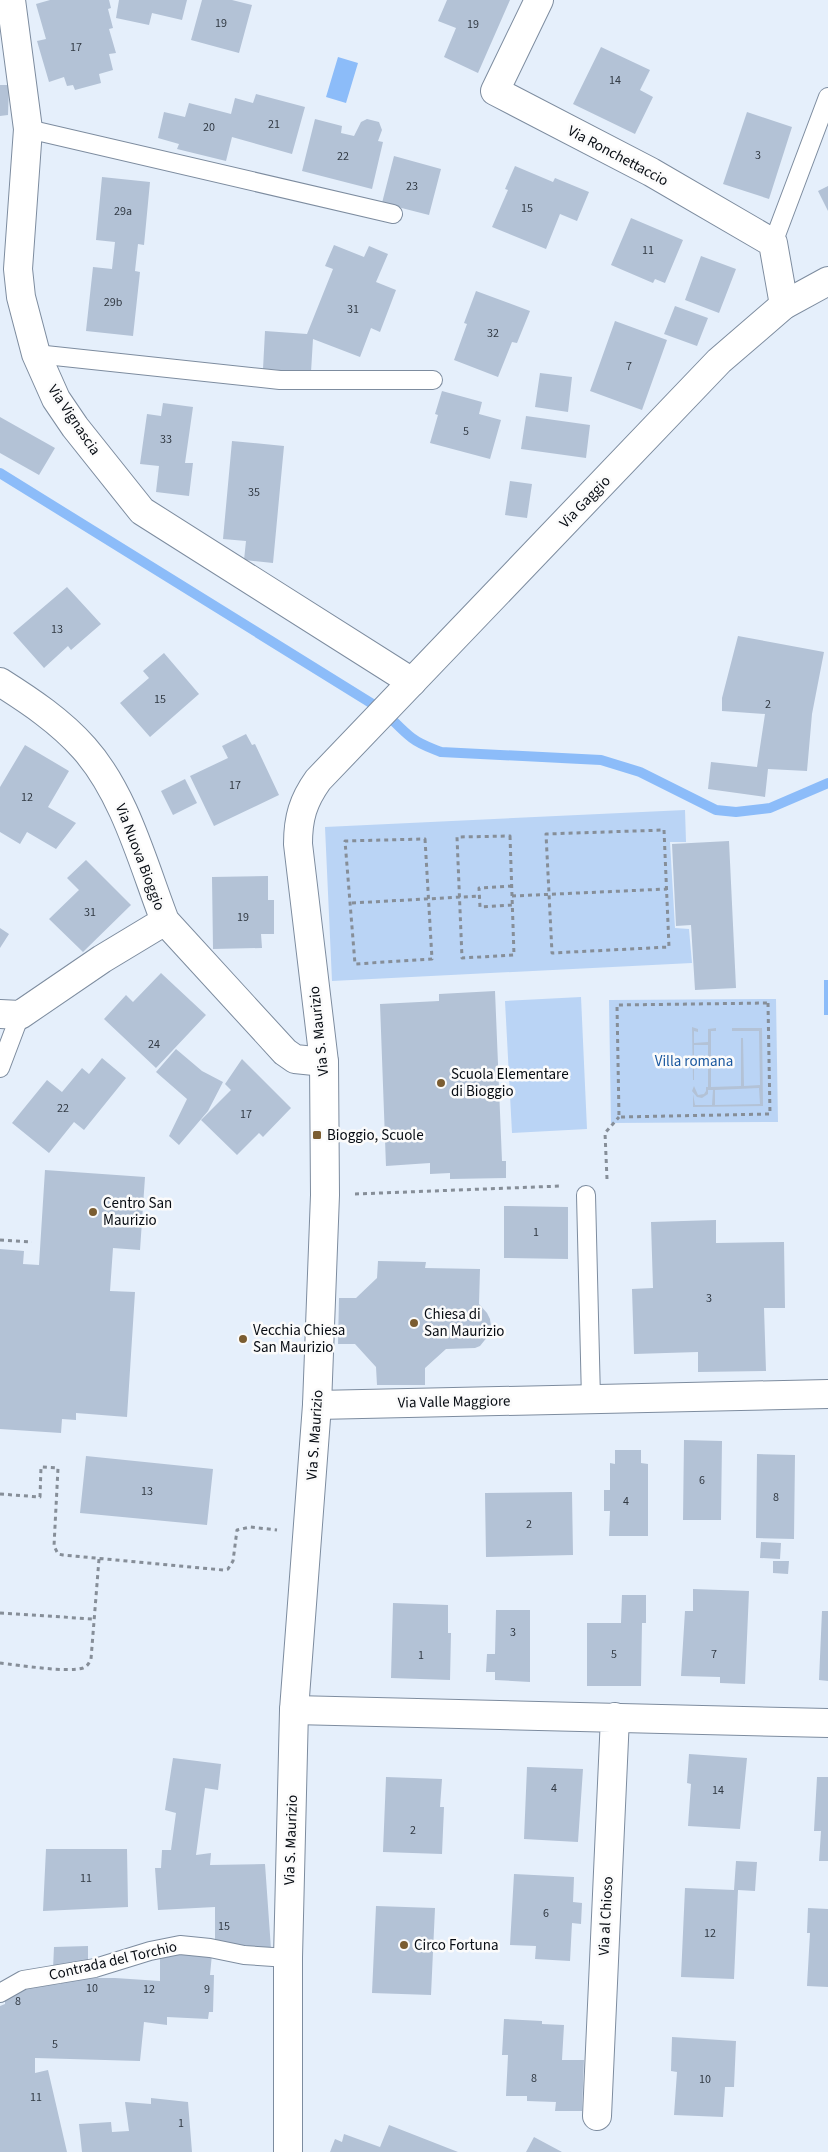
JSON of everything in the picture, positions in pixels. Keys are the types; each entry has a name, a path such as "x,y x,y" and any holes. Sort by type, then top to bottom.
{"street":[{"name":"Via Vignascia","path":"11,0 28,129 18,269 21,297 36,354 56,398 75,427 142,511 412,682"},
{"name":"Via Ronchettaccio","path":"539,0 495,91 652,172 773,243"},
{"path":"773,243 784,305"},
{"name":"Via Gaggio","path":"357,740 719,361 784,305 828,281"},
{"name":"Via Nuova Bioggio","path":"0,682 35,704 62,725 85,748 103,773 121,806 165,921 10,1014"},
{"name":"Via S. Maurizio","path":"288,2152 288,1958 294,1710 317,1404 325,1195 324,1062 298,844 299,820 307,795 318,780 357,740"},
{"path":"165,921 285,1052 295,1059 324,1062"},
{"name":"Via Valle Maggiore","path":"317,1404 828,1394"},
{"path":"294,1710 828,1723"},
{"name":"Via al Chioso","path":"597,2116 615,1717"}],"lane":[{"path":"773,243 828,97"},
{"path":"28,129 393,214"},
{"path":"36,354 280,380 433,380"},
{"path":"0,1068 10,1014"},
{"path":"586,1195 591,1399"},
{"name":"Contrada del Torchio","path":"0,1993 23,1980 96,1968 150,1951 180,1945 210,1948 244,1955 288,1958"}],"path":[{"path":"664,830 669,947 552,953 549,894 546,834 664,830"},
{"path":"510,836 512,896 514,955 462,958 457,837 510,836"},
{"path":"425,839 432,959 355,964 352,903 345,841 425,839"},
{"path":"512,886 479,888 480,907 513,905"},
{"path":"512,896 667,889"},
{"path":"352,903 480,896"},
{"path":"607,1175 605,1132 619,1118 770,1114 768,1003 616,1005 619,1118"},
{"path":"325,1195 586,1185 586,1195"},
{"path":"0,1240 32,1242"},
{"path":"0,1494 40,1497 42,1467 58,1468 54,1536 56,1550 63,1556 222,1570 228,1569 233,1561 237,1530 243,1527 308,1533"},
{"path":"0,1663 71,1669 85,1668 88,1665 91,1659 99,1559"},
{"path":"0,1613 93,1619"}],"green space":[{"path":"685,810 686,842 670,842 675,928 689,929 692,963 332,981 325,827"},
{"path":"581,997 587,1129 512,1133 505,1001"},
{"name":"Villa romana","path":"776,999 778,1122 611,1123 609,1000"}],"water":[{"path":"338,57 358,63 346,103 326,97"},
{"path":"824,980 828,980 828,1015 824,1015"}],"building":[{"path":"50,0 109,0 111,8 108,9 113,28 109,29 116,53 109,54 113,70 99,74 101,83 75,90 73,85 67,86 64,77 49,82 37,41 46,39 36,4"},
{"path":"119,0 187,0 182,20 152,13 149,25 116,18"},
{"path":"202,0 232,0 252,5 239,53 191,40"},
{"path":"447,0 510,0 478,73 444,57 456,28 438,21"},
{"path":"601,47 650,70 640,90 653,97 635,134 573,104"},
{"path":"0,85 9,85 8,115 0,116"},
{"path":"256,94 305,107 292,154 232,137 226,161 177,149 179,144 158,138 164,112 185,117 189,103 231,114 235,98 253,103"},
{"path":"747,112 792,127 769,199 723,184"},
{"path":"315,119 342,126 341,133 354,136 361,122 367,119 379,122 382,130 378,141 383,142 372,189 302,171"},
{"path":"394,156 441,169 429,215 382,203"},
{"path":"515,166 553,182 555,178 589,192 577,221 560,214 546,249 492,227 508,190 505,189"},
{"path":"102,177 150,182 144,245 138,244 135,271 140,272 133,336 86,331 93,267 112,269 115,242 96,240"},
{"path":"828,186 828,211 818,191"},
{"path":"631,218 683,240 665,283 655,279 653,283 611,265"},
{"path":"334,245 364,257 369,246 388,254 376,282 396,290 380,332 371,328 360,357 313,339 311,372 263,369 265,331 307,334 333,269 325,266"},
{"path":"701,256 736,269 719,313 685,300"},
{"path":"476,291 530,311 517,343 512,342 498,377 454,360 467,324 464,323"},
{"path":"675,306 708,318 697,346 664,334"},
{"path":"615,321 667,340 642,410 590,391"},
{"path":"540,373 572,377 568,412 535,407"},
{"path":"442,391 482,402 479,414 501,420 490,459 430,443 438,415 435,414"},
{"path":"163,403 193,407 185,463 193,463 189,496 156,492 159,466 140,464 147,414 161,416"},
{"path":"526,416 590,425 586,458 521,449"},
{"path":"0,417 55,448 39,475 0,453"},
{"path":"232,441 284,446 273,563 244,560 246,541 223,539"},
{"path":"510,481 532,484 527,518 505,515"},
{"path":"67,587 101,624 71,650 68,646 44,668 13,633"},
{"path":"738,636 824,652 812,714 807,771 768,769 765,797 708,789 711,762 757,767 765,714 722,711 722,698"},
{"path":"164,653 199,694 150,737 120,703 149,678 143,671"},
{"path":"246,734 252,745 255,744 279,795 214,826 190,776 228,758 222,746"},
{"path":"25,745 69,771 48,807 76,823 56,849 27,832 20,844 0,832 0,787"},
{"path":"185,779 197,803 173,815 161,791"},
{"path":"729,841 736,988 695,990 691,925 676,926 672,844"},
{"path":"86,860 131,905 83,952 49,919 79,890 67,878"},
{"path":"268,876 268,900 274,900 274,934 261,934 262,948 213,949 212,877"},
{"path":"0,928 9,934 0,948"},
{"path":"161,973 206,1015 156,1068 104,1019 126,995 133,1002"},
{"name":"Scuola Elementare di Bioggio","path":"495,991 502,1161 506,1161 506,1178 450,1179 450,1173 430,1174 430,1163 386,1166 380,1004 439,1001 439,994"},
{"path":"692,1027 698,1029 698,1032 694,1031 694,1043 708,1042 708,1029 716,1028 716,1031 711,1031 711,1087 741,1086 741,1038 743,1038 744,1086 760,1085 759,1031 732,1031 732,1028 762,1028 763,1106 693,1107 693,1094 695,1105 712,1105 713,1090 708,1090 708,1094 702,1098 697,1097 692,1091 694,1086 698,1095 704,1094 706,1087 708,1087 708,1062 703,1063 703,1060 708,1060 708,1045 694,1045 693,1080","holes":["759,1088 760,1104 715,1105 715,1090"]},
{"path":"176,1049 202,1071 223,1082 208,1111 179,1145 169,1136 187,1099 156,1072"},
{"path":"102,1058 126,1078 84,1130 74,1122 49,1153 12,1123 47,1080 62,1092 82,1068 89,1074"},
{"path":"242,1059 291,1108 263,1137 259,1133 237,1155 201,1120 231,1090 225,1084"},
{"path":"45,1170 145,1177 140,1250 113,1248 110,1291 135,1292 127,1417 76,1413 76,1420 62,1419 61,1433 0,1429 0,1249 24,1251 23,1264 39,1265"},
{"path":"504,1206 568,1207 568,1259 504,1258"},
{"path":"716,1220 716,1243 784,1242 785,1308 764,1308 766,1371 698,1372 698,1352 634,1354 632,1289 653,1288 651,1222"},
{"name":"Chiesa di San Maurizio","path":"378,1261 426,1262 425,1268 480,1269 479,1304 490,1319 491,1326 488,1336 480,1346 475,1348 446,1349 425,1368 425,1385 377,1385 376,1367 355,1344 338,1344 339,1298 356,1298 377,1278"},
{"path":"684,1440 722,1441 721,1520 683,1520"},
{"path":"615,1450 641,1450 641,1463 648,1464 648,1536 609,1536 610,1511 604,1511 604,1490 610,1490 610,1463 615,1464"},
{"path":"757,1454 795,1455 794,1539 756,1538"},
{"path":"86,1456 213,1469 207,1525 80,1513"},
{"path":"572,1492 573,1555 486,1557 485,1493"},
{"path":"761,1542 781,1543 780,1559 760,1558"},
{"path":"773,1561 789,1561 788,1574 773,1573"},
{"path":"693,1589 749,1591 745,1684 720,1683 720,1677 681,1676 685,1611 693,1611"},
{"path":"622,1595 646,1595 646,1623 642,1623 641,1686 587,1686 587,1623 621,1623"},
{"path":"393,1603 448,1605 448,1633 451,1633 450,1680 391,1678"},
{"path":"496,1610 530,1610 530,1682 495,1680 495,1672 486,1672 487,1654 495,1654"},
{"path":"822,1611 828,1611 828,1681 819,1680"},
{"path":"689,1754 747,1758 740,1829 688,1826 691,1784 687,1783"},
{"path":"173,1758 221,1764 218,1790 205,1788 196,1855 211,1853 210,1865 265,1864 271,1949 227,1949 215,1942 215,1907 158,1910 155,1868 161,1868 162,1850 171,1850 176,1813 165,1810"},
{"path":"527,1767 583,1769 578,1842 524,1839"},
{"path":"386,1777 442,1779 440,1807 444,1807 442,1854 383,1852"},
{"path":"817,1777 828,1777 828,1861 819,1861 821,1831 814,1831"},
{"path":"46,1849 127,1849 128,1907 43,1911"},
{"path":"736,1861 757,1862 755,1891 738,1890 734,1979 681,1977 685,1888 734,1890"},
{"path":"514,1874 574,1877 573,1902 582,1903 581,1924 572,1923 570,1961 535,1959 536,1946 510,1945"},
{"path":"376,1906 435,1908 431,1995 372,1993"},
{"path":"808,1908 828,1909 828,1987 807,1986 810,1933 807,1933"},
{"path":"88,1946 88,1964 53,1969 54,1947"},
{"path":"201,1950 212,1954 210,1975 214,1975 213,2012 209,2012 208,2019 167,2017 167,2025 144,2022 140,2061 35,2058 35,2073 48,2070 67,2152 0,2152 0,2006 5,2004 5,1997 19,1986 61,1984 61,1978 115,1978 160,1981 160,1955"},
{"path":"504,2019 542,2021 542,2024 564,2025 562,2060 584,2060 582,2111 555,2111 556,2102 527,2101 527,2096 506,2096 508,2055 502,2055"},
{"path":"672,2037 736,2041 734,2087 725,2087 723,2117 674,2115 677,2072 671,2071"},
{"path":"151,2098 188,2102 192,2152 82,2152 79,2124 111,2122 112,2132 129,2131 125,2102 151,2104"},
{"path":"389,2125 458,2152 330,2152 335,2139 342,2142 344,2134 380,2147"},
{"path":"534,2137 562,2152 526,2152"}],"waterway":[{"path":"0,473 379,708 415,740 441,752 601,760 640,772 716,810 736,812 770,808 828,783"}],"place":[{"name":"Scuola Elementare di Bioggio","path":"441,1083"},
{"name":"Bioggio, Scuole","path":"317,1135"},
{"name":"Centro San Maurizio","path":"93,1212"},
{"name":"Chiesa di San Maurizio","path":"414,1323"},
{"name":"Vecchia Chiesa San Maurizio","path":"243,1339"},
{"name":"Circo Fortuna","path":"404,1945"}]}
